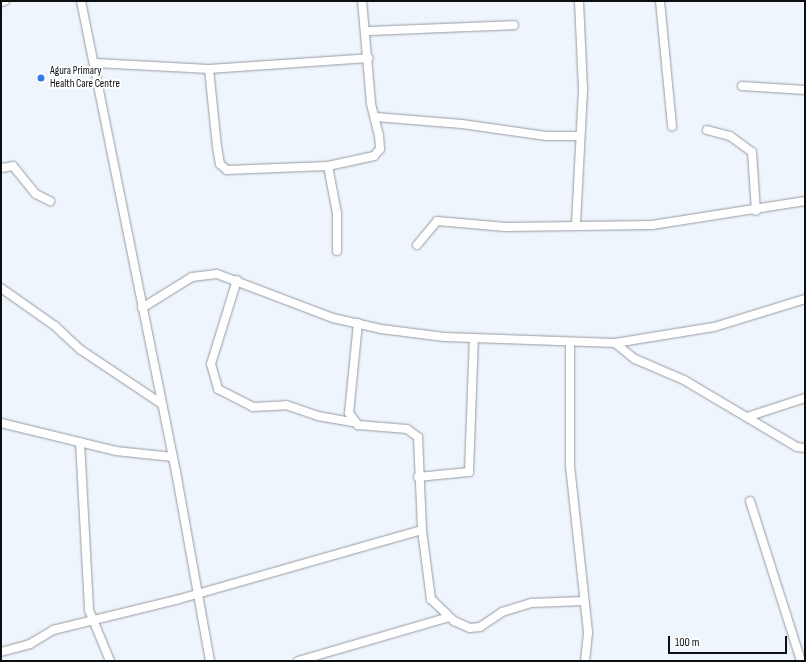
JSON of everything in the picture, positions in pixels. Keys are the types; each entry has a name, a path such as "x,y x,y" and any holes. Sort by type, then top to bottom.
{"street":[{"path":"1,2 5,1"},
{"path":"81,1 95,64 142,308 173,457 195,592 210,661"},
{"path":"209,69 220,164 227,170 241,171 328,166 374,156 380,148 376,117 371,103 367,31 362,1"},
{"path":"576,224 583,89 579,1"},
{"path":"660,1 672,126"},
{"path":"367,31 514,25"},
{"path":"95,64 209,69 369,58"},
{"path":"742,86 805,90"},
{"path":"376,117 462,124 546,136 580,136"},
{"path":"707,130 730,136 752,152 756,211"},
{"path":"1,168 13,166 36,194 50,201"},
{"path":"328,166 337,213 337,251"},
{"path":"416,245 437,221 506,227 576,224 652,225 711,214 756,211 805,201"},
{"path":"142,308 203,274 237,280 333,318 358,323 474,338 570,343 587,340 615,343 714,328 805,299"},
{"path":"237,280 211,364 218,389 253,407 286,405 318,416 414,431 420,450 418,477 422,530 431,599 448,617 470,628 480,627 502,612 532,603 584,601"},
{"path":"1,288 98,362 162,404"},
{"path":"352,422 349,413 358,323"},
{"path":"418,477 469,472 474,338"},
{"path":"570,343 570,466 588,633 585,661"},
{"path":"615,343 635,359 684,380 750,416 797,447 805,448"},
{"path":"750,416 805,398"},
{"path":"1,423 116,451 173,457"},
{"path":"80,442 89,610 110,661"},
{"path":"750,502 801,661"},
{"path":"1,652 30,644 53,630 93,619 176,600 195,592 422,530"},
{"path":"298,661 448,617"}],"place":[{"name":"Agura Primary Health Care Centre","path":"41,78"}]}
